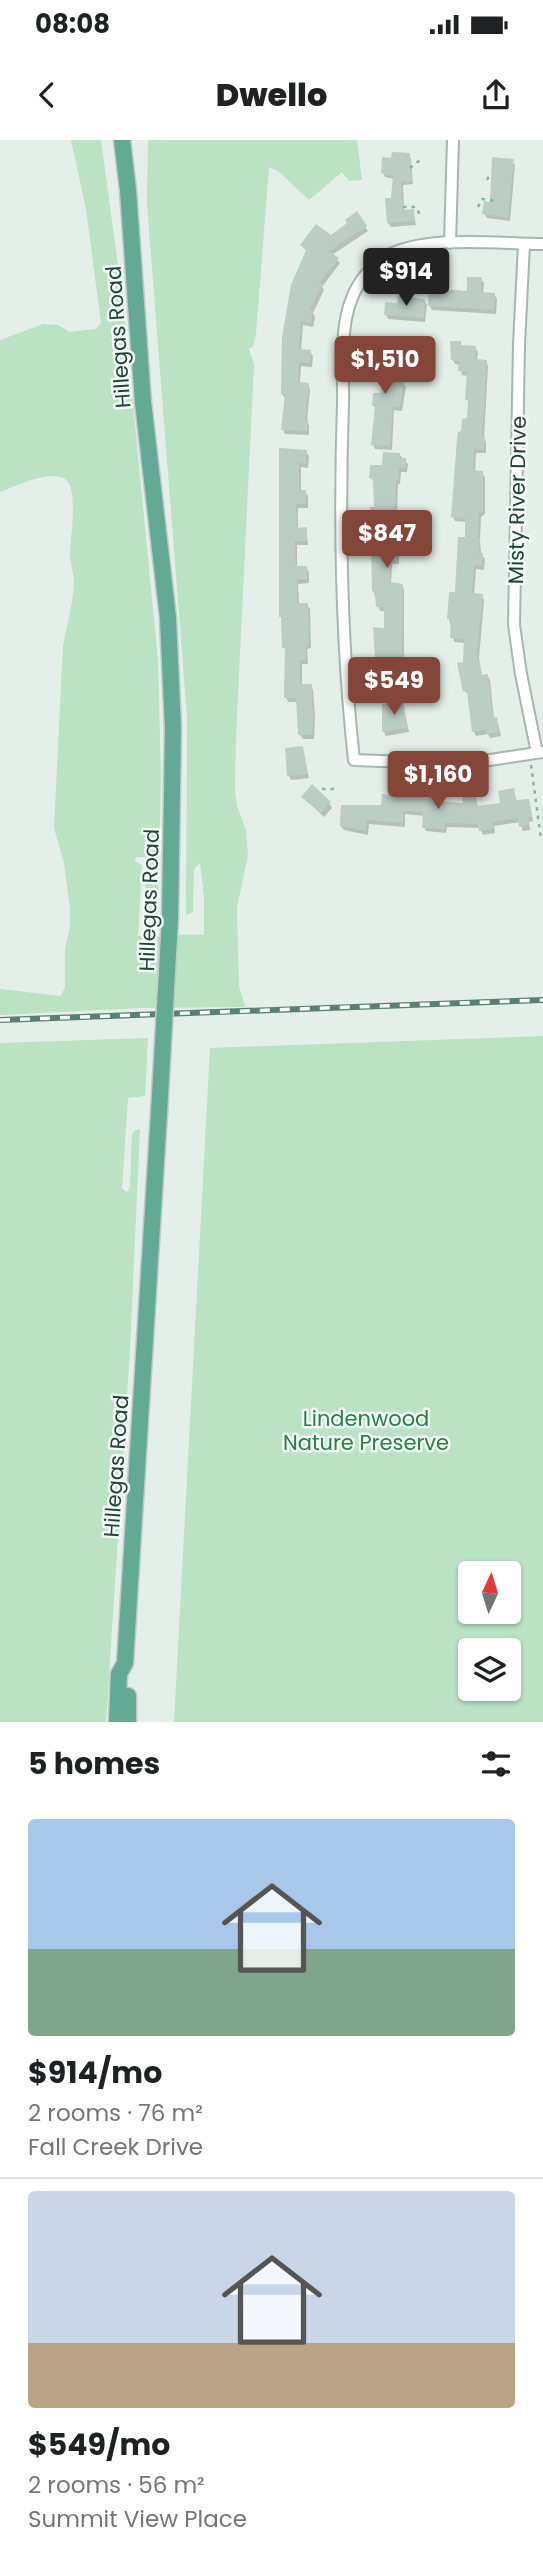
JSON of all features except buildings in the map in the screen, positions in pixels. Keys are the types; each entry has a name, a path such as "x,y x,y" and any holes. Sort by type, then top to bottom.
{"main road":[{"name":"Hillegas Road","path":"117,1722 120,1674 125,1663 170,919 173,728 168,618 143,402 122,140"},
{"name":"Hillegas Road","path":"125,1663 129,1674 128,1722"}],"street":[{"path":"450,243 453,140"},
{"path":"537,756 463,764 354,760 343,638 340,481 345,324 352,296 367,272 384,258 408,248 450,243 543,244"},
{"name":"Misty River Drive","path":"524,244 519,344 514,625 537,756"}],"path":[{"path":"410,168 420,160"},
{"path":"487,180 491,173"},
{"path":"478,207 482,199 495,201"},
{"path":"403,207 416,207 420,215"},
{"path":"537,756 541,839"},
{"path":"322,789 334,789"}],"green space":[{"path":"71,140 101,140 123,302 158,660 161,776 158,918 148,914 146,907 145,857 136,857 135,861 142,865 138,936 146,936 204,935 204,897 200,863 194,869 193,912 186,915 187,717 147,204 148,140 357,140 362,180 349,181 342,172 309,200 278,171 269,167 256,334 253,347 249,349 254,364 236,737 235,790 237,806 246,830 248,855 237,907 239,986 245,1007 141,1008 0,1015 0,989 61,996 65,987 65,949 70,926 64,863 54,828 63,646 74,582 70,555 73,501 68,482 56,476 31,480 0,492 0,340 43,324 58,325 70,332 96,329 101,323 86,209"},
{"name":"Lindenwood Nature Preserve","path":"543,1036 543,1722 174,1722 210,1048"},
{"path":"148,1038 145,1096 128,1098 122,1188 128,1192 132,1135 135,1130 140,1129 130,1350 106,1722 0,1722 0,1043"}],"railway":[{"path":"0,1020 543,1000"}]}
